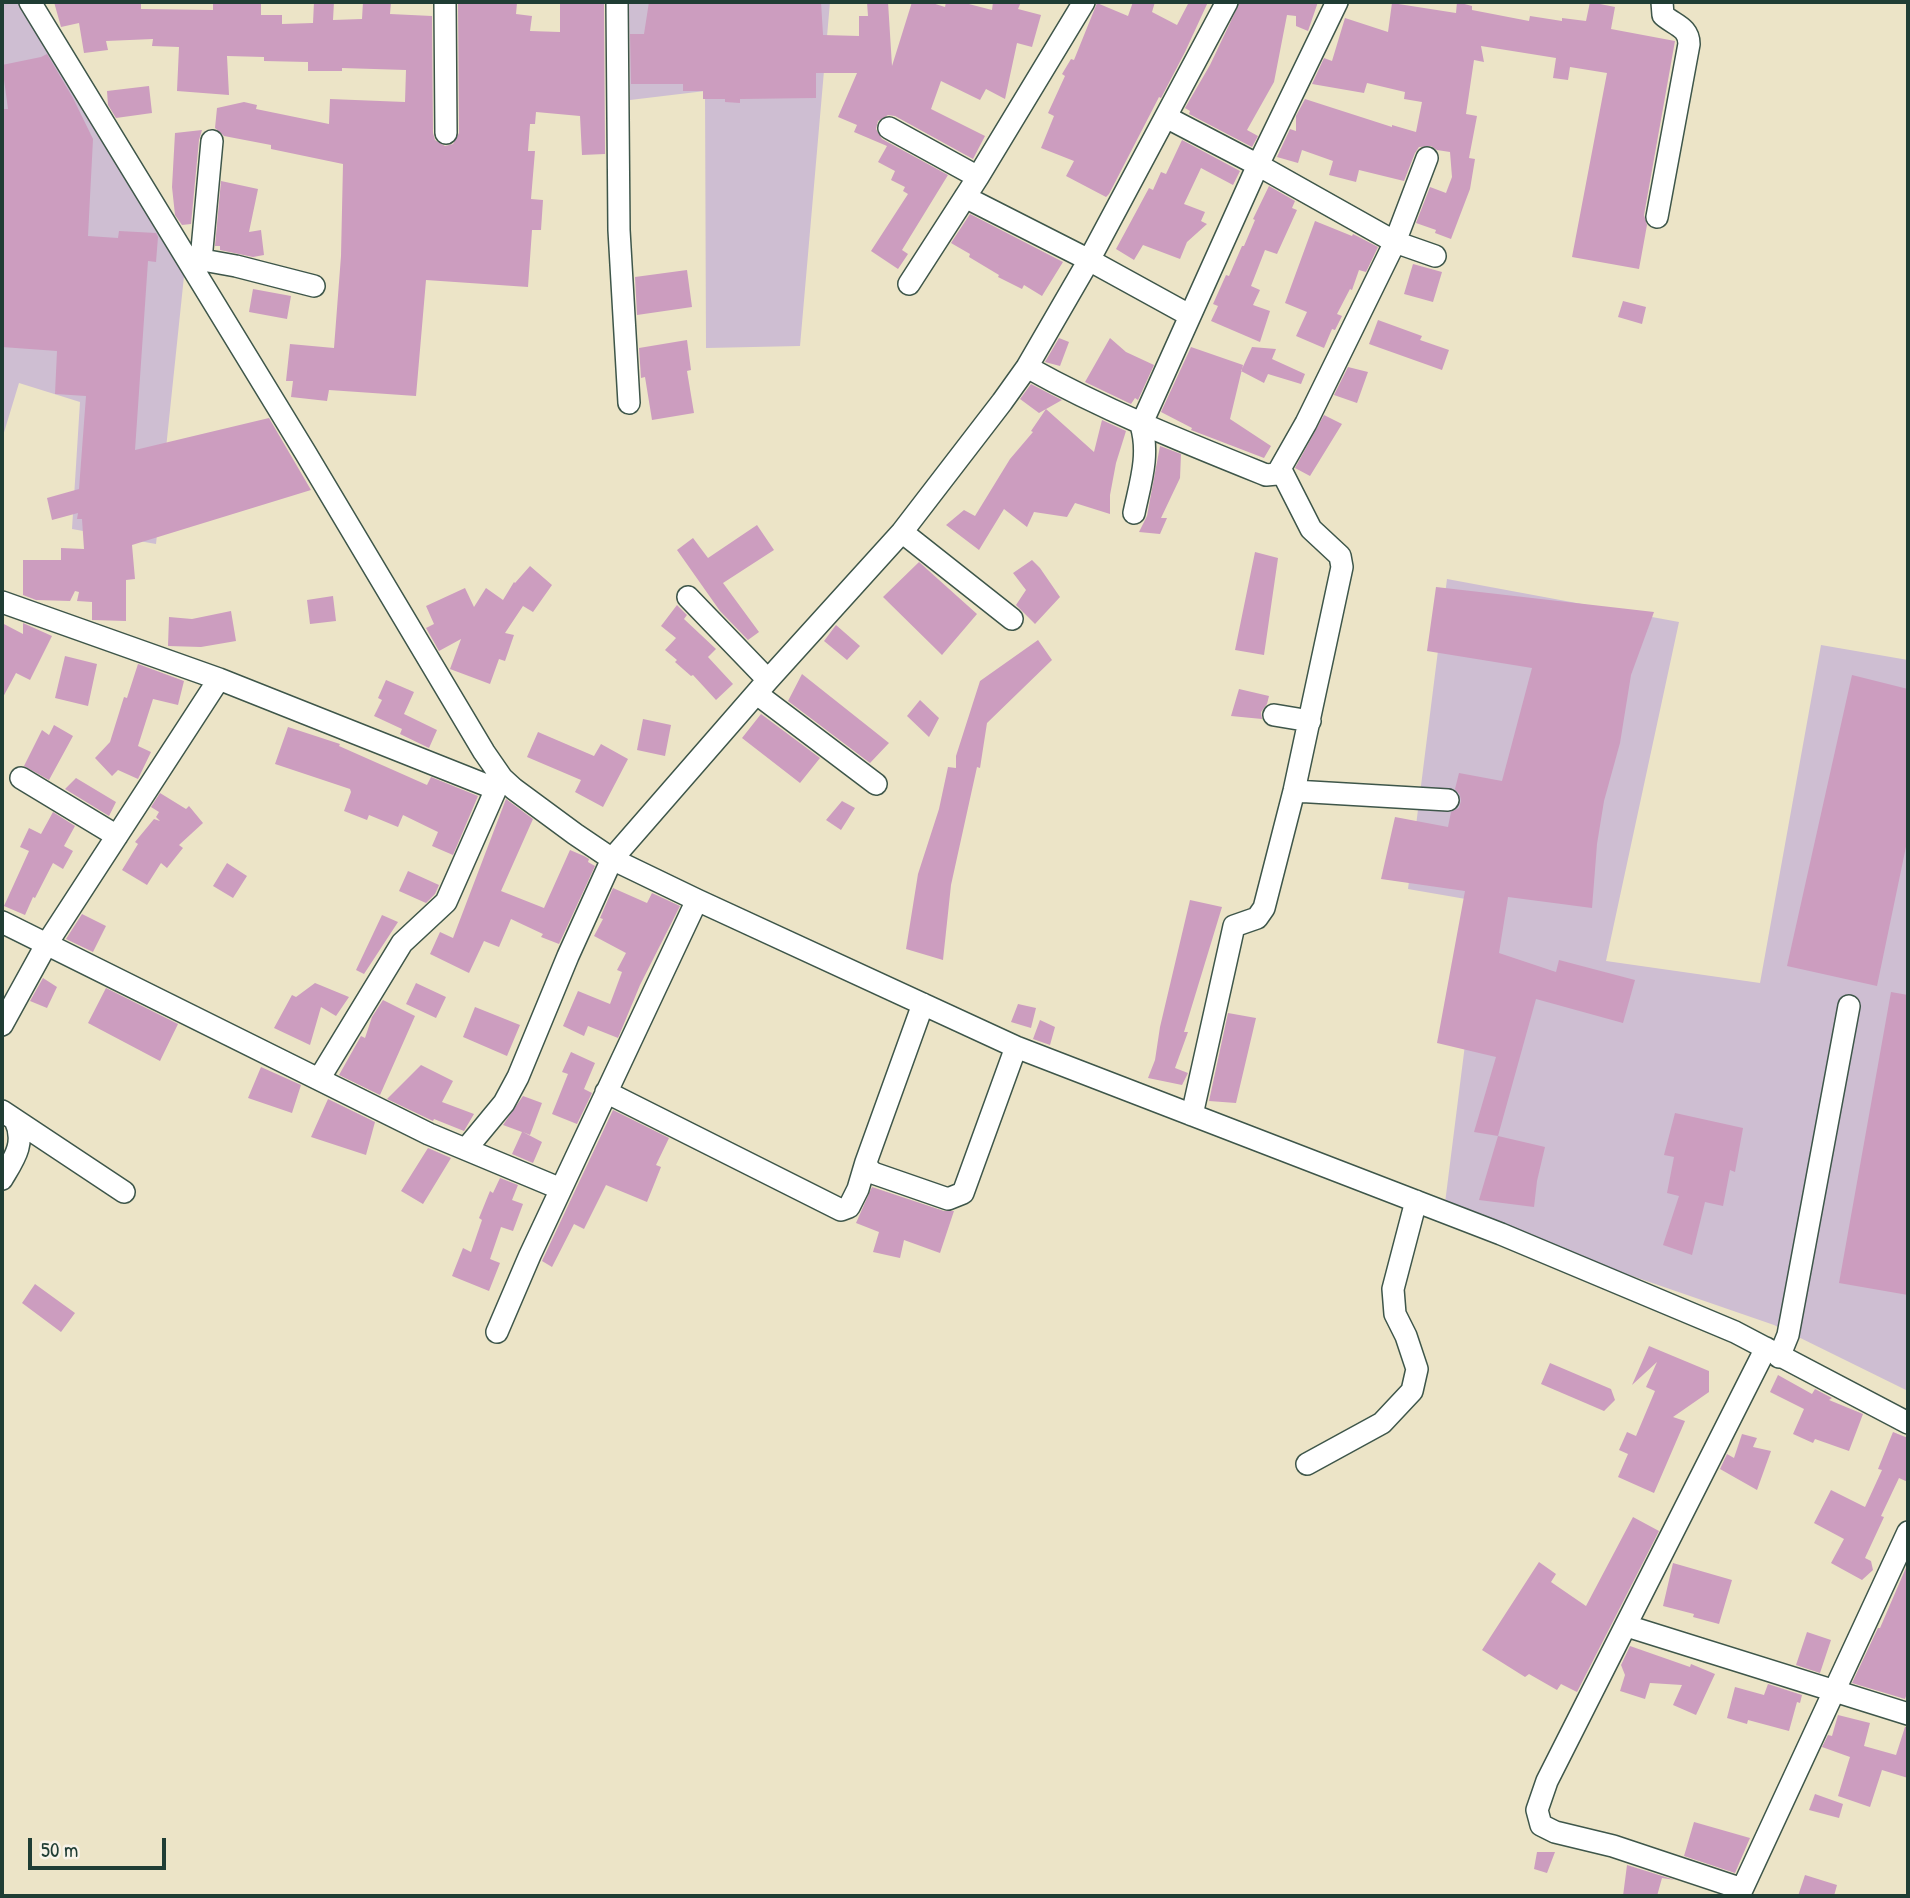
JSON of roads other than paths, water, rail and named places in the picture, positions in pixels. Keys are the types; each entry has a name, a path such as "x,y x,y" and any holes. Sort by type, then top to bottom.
{"street":[{"path":"30,2 194,258 499,783"},
{"path":"445,2 446,133"},
{"path":"617,2 619,230 629,403"},
{"path":"909,284 978,177 1084,2"},
{"path":"466,1149 505,1103 519,1077 568,956 612,859 902,531 952,469 1027,367 1089,260 1227,2"},
{"path":"1133,513 1145,459 1141,425 1258,165 1337,2"},
{"path":"1657,217 1689,44 1689,36 1685,30 1663,15 1662,2"},
{"path":"1166,117 1395,242 1435,256"},
{"path":"889,128 978,177"},
{"path":"194,258 212,141"},
{"path":"1027,367 1077,396 1141,425 1265,475 1273,475 1281,470 1395,242 1427,159"},
{"path":"965,197 1189,315"},
{"path":"194,258 314,285"},
{"path":"1192,1115 1233,929 1235,924 1257,918 1263,912 1310,722 1343,563 1333,549 1315,535 1281,470"},
{"path":"902,531 1012,619"},
{"path":"688,597 724,637 762,687 876,784"},
{"path":"2,602 219,679 514,789 612,859 1016,1047 1416,1201 1735,1332 1908,1423"},
{"path":"2,1025 46,944 219,679"},
{"path":"1274,715 1310,722"},
{"path":"21,778 117,835"},
{"path":"319,1079 402,943 446,902 499,783"},
{"path":"1294,791 1448,800"},
{"path":"497,1332 530,1255 697,900"},
{"path":"2,922 429,1135 561,1189"},
{"path":"606,1092 841,1210 849,1207 866,1166 923,1004"},
{"path":"1849,1006 1788,1335 1772,1352 1547,1780 1537,1810 1541,1825 1555,1832 1613,1846 1741,1892 1908,1532"},
{"path":"866,1166 873,1173 948,1199 963,1193 1016,1047"},
{"path":"2,1179 18,1152 20,1139 8,1115"},
{"path":"8,1115 124,1192"},
{"path":"1307,1464 1382,1423 1412,1391 1417,1369 1395,1314 1393,1289 1416,1201"},
{"path":"1627,1626 1908,1714"}]}
